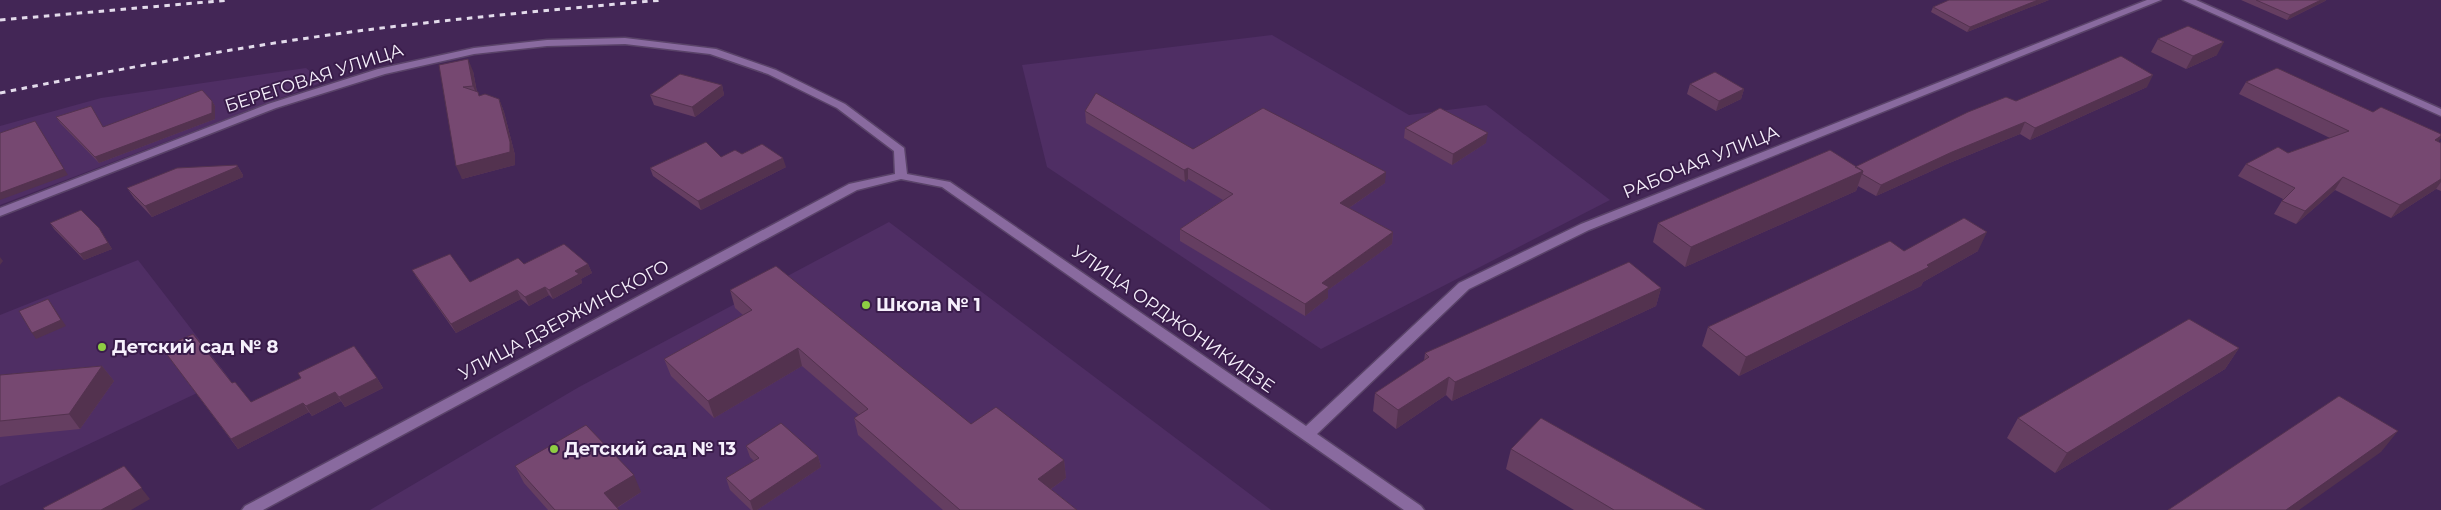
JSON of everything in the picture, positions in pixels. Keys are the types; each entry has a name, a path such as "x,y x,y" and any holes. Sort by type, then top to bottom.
{"street":[{"name":"РАБОЧАЯ УЛИЦА","path":"1307,434 1464,286 1585,227 2156,0"},
{"path":"2188,0 2441,113"},
{"name":"БЕРЕГОВАЯ УЛИЦА","path":"0,212 272,106 382,71 474,51 547,43 624,41 712,50 772,72 841,106 900,150 901,176"},
{"name":"УЛИЦА ОРДЖОНИКИДЗЕ","path":"901,176 946,184 1416,510"},
{"name":"УЛИЦА ДЗЕРЖИНСКОГО","path":"250,510 853,187 901,176"}],"shaded area":[{"path":"1272,35 1409,115 1486,105 1610,200 1321,349 1047,167 1022,65"},
{"path":"306,68 323,82 0,205 0,126 101,98"},
{"name":"Школа № 1","path":"889,222 1271,510 370,510 579,387"},
{"name":"Детский сад № 8","path":"138,260 229,378 0,486 0,315"}],"building":[{"path":"1949,0 2038,0 1970,27 1933,7"},
{"path":"2256,0 2321,0 2290,15"},
{"path":"2188,26 2224,42 2193,56 2158,39"},
{"path":"2121,56 2153,75 2035,128 2025,122 1952,152 1881,185 1862,174 1863,171 1855,167 1968,112 2006,97 2016,101"},
{"path":"468,59 473,86 463,87 478,92 479,96 485,94 499,99 510,142 510,152 456,166 439,65"},
{"path":"2277,68 2373,112 2381,107 2441,134 2435,140 2441,143 2441,179 2400,205 2343,177 2305,211 2282,201 2295,188 2246,164 2278,147 2288,153 2349,131 2246,82"},
{"path":"1715,72 1744,89 1719,101 1690,84"},
{"path":"680,74 722,85 692,107 650,95"},
{"path":"202,90 212,101 212,113 95,157 56,117 91,106 103,127"},
{"path":"1096,93 1193,149 1263,108 1386,172 1340,203 1393,232 1322,283 1329,287 1305,304 1180,229 1233,194 1188,168 1184,170 1085,111"},
{"path":"1440,108 1488,133 1453,154 1405,128"},
{"path":"35,121 64,169 0,193 0,133"},
{"path":"706,142 721,157 735,150 742,154 762,144 783,158 698,201 650,168"},
{"path":"1830,150 1863,171 1691,247 1658,223"},
{"path":"237,165 237,167 145,206 127,188 177,168"},
{"path":"81,210 99,228 108,243 80,254 50,223"},
{"path":"1964,218 1987,232 1927,265 1929,267 1746,357 1708,327 1890,241 1904,251"},
{"path":"564,244 588,264 575,271 579,274 549,290 545,287 525,297 517,290 451,324 412,270 450,254 470,282 518,258 524,264"},
{"path":"1629,262 1661,288 1455,382 1449,377 1398,410 1375,393 1429,357 1425,353"},
{"path":"776,266 971,424 996,407 1064,460 1038,479 1077,510 960,510 854,418 868,409 798,348 708,401 664,359 752,310 730,290"},
{"path":"48,299 61,320 32,333 19,311"},
{"path":"2189,319 2239,348 2067,453 2018,418"},
{"path":"193,334 232,383 235,382 251,402 301,378 298,373 354,346 377,378 339,397 335,392 306,406 303,403 231,439 162,348"},
{"path":"102,366 69,414 0,421 0,375"},
{"path":"2339,396 2398,431 2286,510 2168,510"},
{"path":"1541,418 1705,510 1614,510 1511,449"},
{"path":"781,423 818,456 750,501 726,478 759,458 746,446"},
{"path":"586,425 634,475 604,493 619,510 555,510 515,466"},
{"path":"124,466 142,488 101,510 45,510 43,508"}],"railway":[{"path":"0,20 230,0"},
{"path":"0,93 89,75 313,37 396,26 663,0"}],"place":[{"name":"Школа № 1","path":"866,305"},
{"name":"Детский сад № 8","path":"102,347"},
{"name":"Детский сад № 13","path":"554,449"}]}
